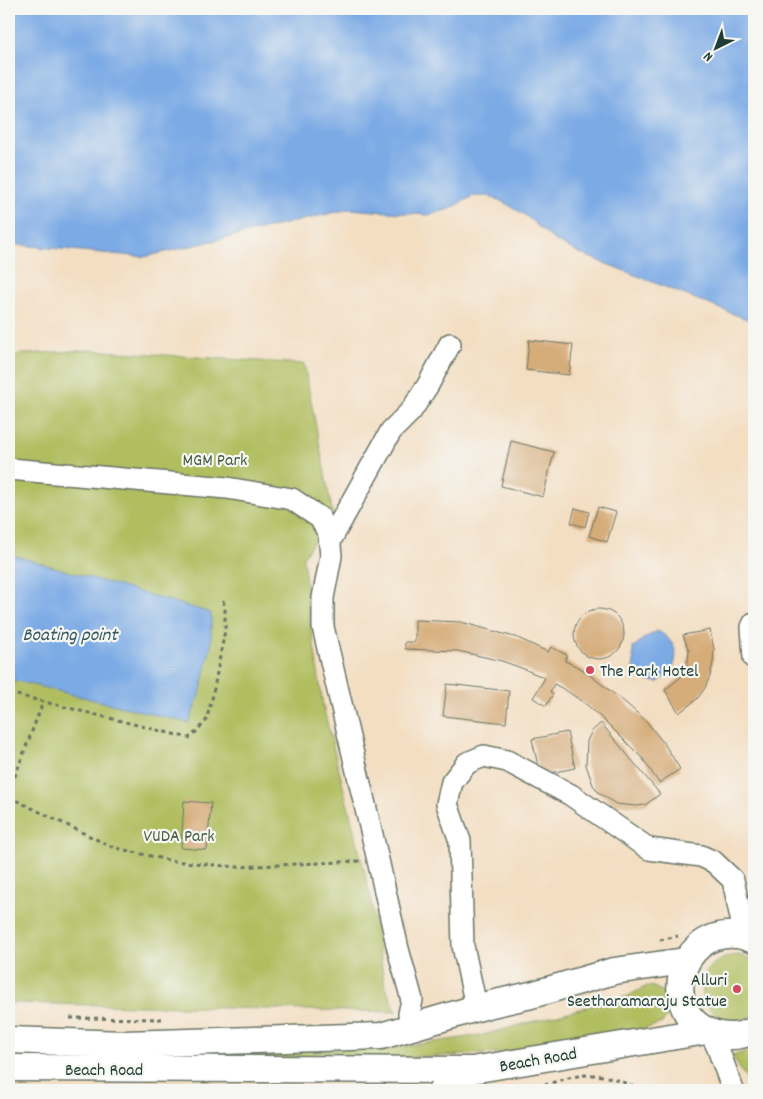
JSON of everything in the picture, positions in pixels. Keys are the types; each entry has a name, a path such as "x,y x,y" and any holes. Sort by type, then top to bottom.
{"main road":[{"path":"708,1031 691,1018 681,1000 680,980 685,961 698,945 716,936 736,934 750,938"},
{"name":"Beach Road","path":"9,1040 124,1044 382,1036 487,1005 531,995 614,971 685,961"},
{"name":"Beach Road","path":"9,1068 472,1070 708,1031 725,1037 745,1035 754,1030"}],"street":[{"path":"330,540 391,431 411,412 450,344"},
{"path":"9,469 227,488 292,500 320,518 329,534 331,556 323,598 323,627 398,948 412,1000 409,1014 413,1027"},
{"path":"754,624 752,627 754,658"},
{"path":"471,1011 474,997 462,946 460,842 447,804 452,782 467,763 484,756 507,761 571,795 649,849 701,856 714,862 733,880 750,938"},
{"path":"708,1031 717,1046 733,1090"},
{"path":"439,1090 472,1070"}],"path":[{"path":"9,693 188,738 197,732 206,721 212,699 225,630 225,606 222,598"},
{"path":"9,792 43,702"},
{"path":"9,797 112,847 172,861 236,866 378,860"},
{"path":"658,941 686,935"},
{"path":"66,1018 172,1019"},
{"path":"529,1090 590,1075 622,1081 641,1090"}],"green space":[{"name":"VUDA Park","path":"89,350 304,364 333,515 303,557 309,611 323,706 370,894 385,986 396,1012 9,1003 9,355"},
{"path":"739,955 754,961 754,1015 736,1020 721,1018 710,1009 704,997 703,983 708,970 720,960"},
{"path":"647,986 654,987 665,993 668,1015 662,1023 639,1031 501,1053 406,1058 231,1059 231,1052 392,1048 483,1035 628,996"},
{"path":"754,1049 754,1090 753,1090 732,1056"}],"water":[{"path":"9,9 754,9 754,322 579,253 554,240 525,215 490,196 473,196 450,209 428,215 349,209 144,257 9,244"},
{"name":"Boating point","path":"9,554 211,613 211,646 201,690 189,723 9,679"},
{"path":"657,631 662,633 673,645 676,656 673,667 658,682 634,677 633,648 643,639"}],"building":[{"path":"529,340 573,345 569,375 526,370"},
{"path":"511,441 554,452 543,497 501,486"},
{"path":"598,507 616,512 607,542 589,536"},
{"path":"575,508 589,512 585,527 571,523"},
{"path":"599,609 617,616 624,634 617,652 599,659 581,652 574,634 581,616"},
{"path":"415,620 461,622 518,638 548,652 551,647 567,655 565,661 582,669 647,722 665,745 680,769 659,783 643,759 607,723 587,705 567,691 554,684 550,692 553,694 546,706 533,698 545,678 502,661 458,651 405,649 405,642 415,642"},
{"path":"710,630 714,649 710,676 705,688 697,699 679,713 665,690 683,675 687,668 689,651 683,635"},
{"path":"447,684 509,691 506,723 443,716"},
{"path":"601,723 660,794 645,805 616,804 599,793 593,785 586,765 587,741 592,731"},
{"path":"567,732 575,768 540,775 532,739"},
{"path":"184,801 211,803 207,850 181,848"}],"place":[{"name":"The Park Hotel","path":"590,670"},
{"name":"Alluri Seetharamaraju Statue","path":"737,989"}],"park label":[{"name":"MGM Park","path":"215,459"}]}
